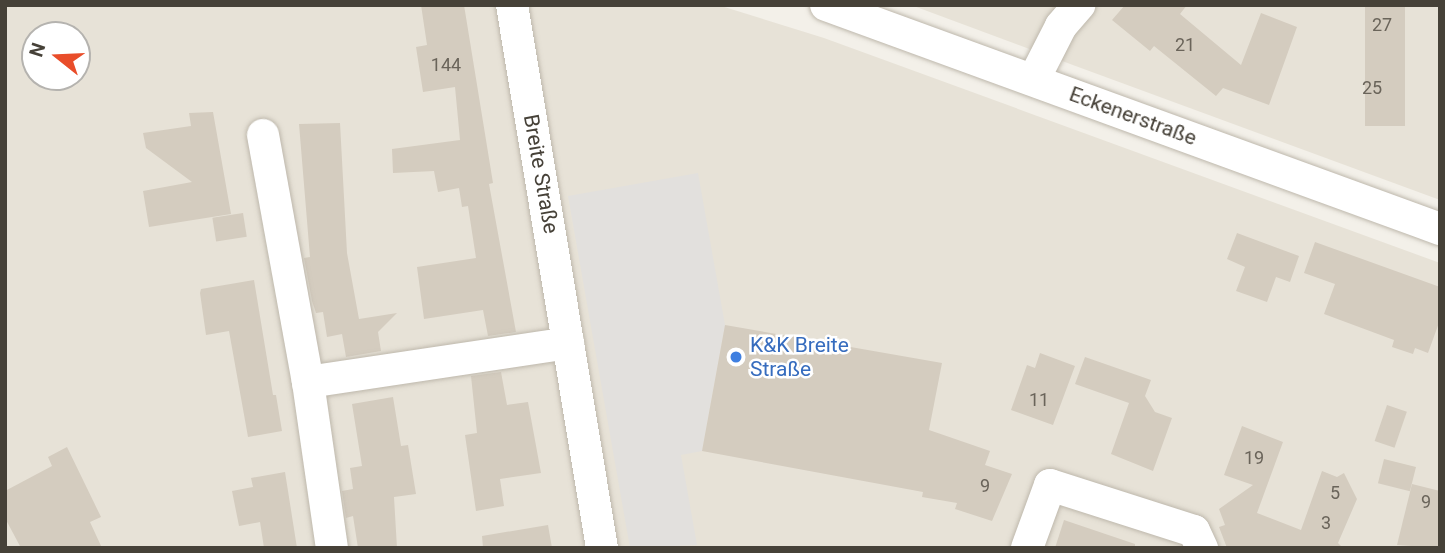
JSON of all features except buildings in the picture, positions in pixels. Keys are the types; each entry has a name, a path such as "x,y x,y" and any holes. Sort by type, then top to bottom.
{"street":[{"name":"Breite Straße","path":"512,5 602,548"},
{"name":"Eckenerstraße","path":"826,5 1440,229"},
{"path":"1034,79 1061,26 1079,5"},
{"path":"263,135 307,382 332,548"},
{"path":"307,382 568,343"},
{"path":"1027,548 1050,485 1194,531 1202,548"}],"shaded area":[{"path":"5,5 718,5 824,38 1440,263 1440,548 5,548"},
{"path":"911,5 1440,5 1440,200 1081,68"},
{"path":"698,173 725,325 702,451 681,455 697,545 630,548 568,196"}],"place":[{"name":"K&K Breite Straße","path":"736,357"}]}
